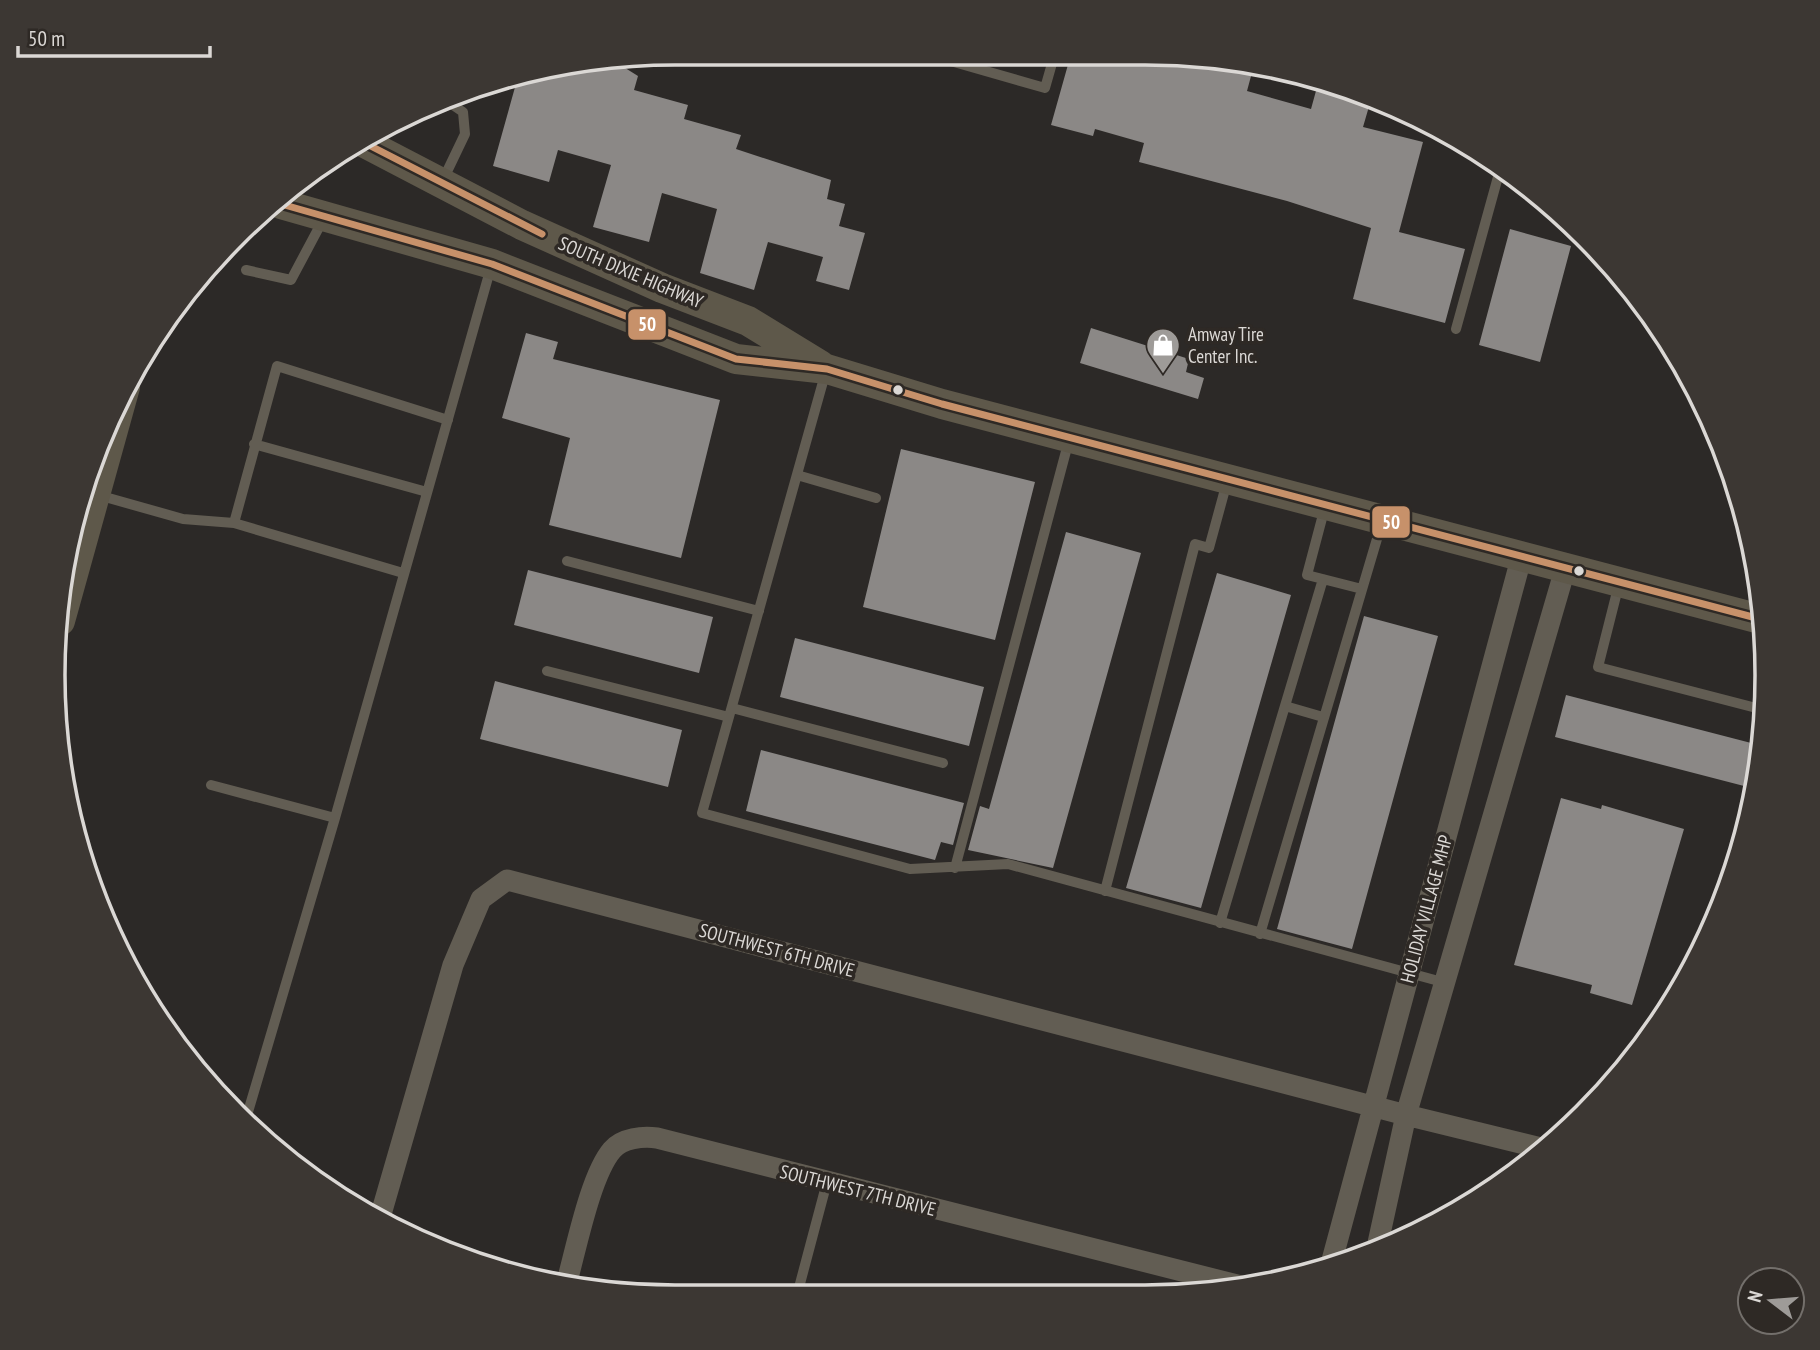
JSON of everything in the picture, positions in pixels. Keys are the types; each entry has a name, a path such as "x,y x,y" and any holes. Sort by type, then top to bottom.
{"main road":[{"name":"SOUTH DIXIE HIGHWAY","path":"371,147 441,185 623,271 748,321 827,369"},
{"name":"SOUTH DIXIE HIGHWAY","path":"286,205 492,264 736,359 827,369 1228,480 1566,566 1752,617"},
{"path":"74,572 106,454"}],"street":[{"name":"HOLIDAY VILLAGE MHP","path":"1333,1255 1522,555"},
{"name":"HOLIDAY VILLAGE MHP","path":"1379,1239 1406,1115 1566,566"},
{"name":"SOUTHWEST 6TH DRIVE","path":"382,1210 453,965 481,899 507,880 1406,1115"},
{"path":"1406,1115 1532,1146"},
{"name":"SOUTHWEST 7TH DRIVE","path":"569,1276 597,1178 612,1148 640,1136 657,1138 1219,1281"}],"lane":[{"path":"964,65 1045,88 1052,65"},
{"path":"441,185 465,134 463,111 454,106"},
{"path":"1456,329 1497,177"},
{"path":"246,270 291,280 325,215"},
{"path":"248,1112 335,818 492,264"},
{"path":"234,523 277,366 448,420"},
{"path":"827,369 702,813 910,869 1008,864 1446,983"},
{"path":"955,868 1070,437"},
{"path":"254,444 427,492"},
{"path":"797,475 876,498"},
{"path":"1105,891 1195,544 1209,548 1228,480"},
{"path":"95,494 183,519 234,523 403,573"},
{"path":"1326,505 1307,575 1362,589"},
{"path":"1260,934 1383,520"},
{"path":"567,561 759,611"},
{"path":"1220,923 1324,579"},
{"path":"1620,581 1598,667 1754,707"},
{"path":"547,670 943,763"},
{"path":"1285,706 1323,717"},
{"path":"211,785 335,818"},
{"path":"800,1285 827,1182"}],"building":[{"path":"1068,65 1185,66 1225,70 1252,74 1247,91 1311,109 1316,90 1369,107 1363,127 1423,142 1399,232 1465,249 1445,323 1353,299 1371,228 1287,201 1139,162 1144,143 1095,129 1093,136 1051,125"},
{"path":"624,67 638,76 634,90 688,105 684,119 741,135 736,149 831,180 827,199 845,204 839,226 865,233 849,290 816,281 823,257 768,242 754,290 700,273 717,209 662,193 649,242 593,227 611,165 558,150 549,182 493,166 515,87 556,76"},
{"path":"1510,229 1571,246 1540,362 1479,345"},
{"path":"1091,328 1189,359 1186,372 1204,378 1198,399 1080,363"},
{"path":"526,333 558,342 553,359 720,400 681,558 549,525 570,438 502,418"},
{"path":"901,449 1035,482 995,640 863,607"},
{"path":"1066,532 1141,553 1053,868 968,850 980,806 989,809"},
{"path":"528,570 713,617 699,673 514,625"},
{"path":"1217,573 1291,595 1201,908 1126,888"},
{"path":"1364,616 1438,636 1352,949 1277,929"},
{"path":"795,638 984,687 969,746 780,697"},
{"path":"495,681 682,730 668,787 480,739"},
{"path":"1566,695 1751,743 1744,786 1555,737"},
{"path":"761,750 964,803 953,845 941,842 935,860 746,811"},
{"path":"1561,798 1601,809 1602,805 1684,829 1632,1005 1590,993 1592,985 1514,965"}],"transit line":[{"name":"50","path":"371,146 542,234"},
{"name":"50","path":"286,205 492,264 736,359 827,369 942,404 1752,617"}],"place":[{"name":"Amway Tire Center Inc.","path":"1163,375"}]}
